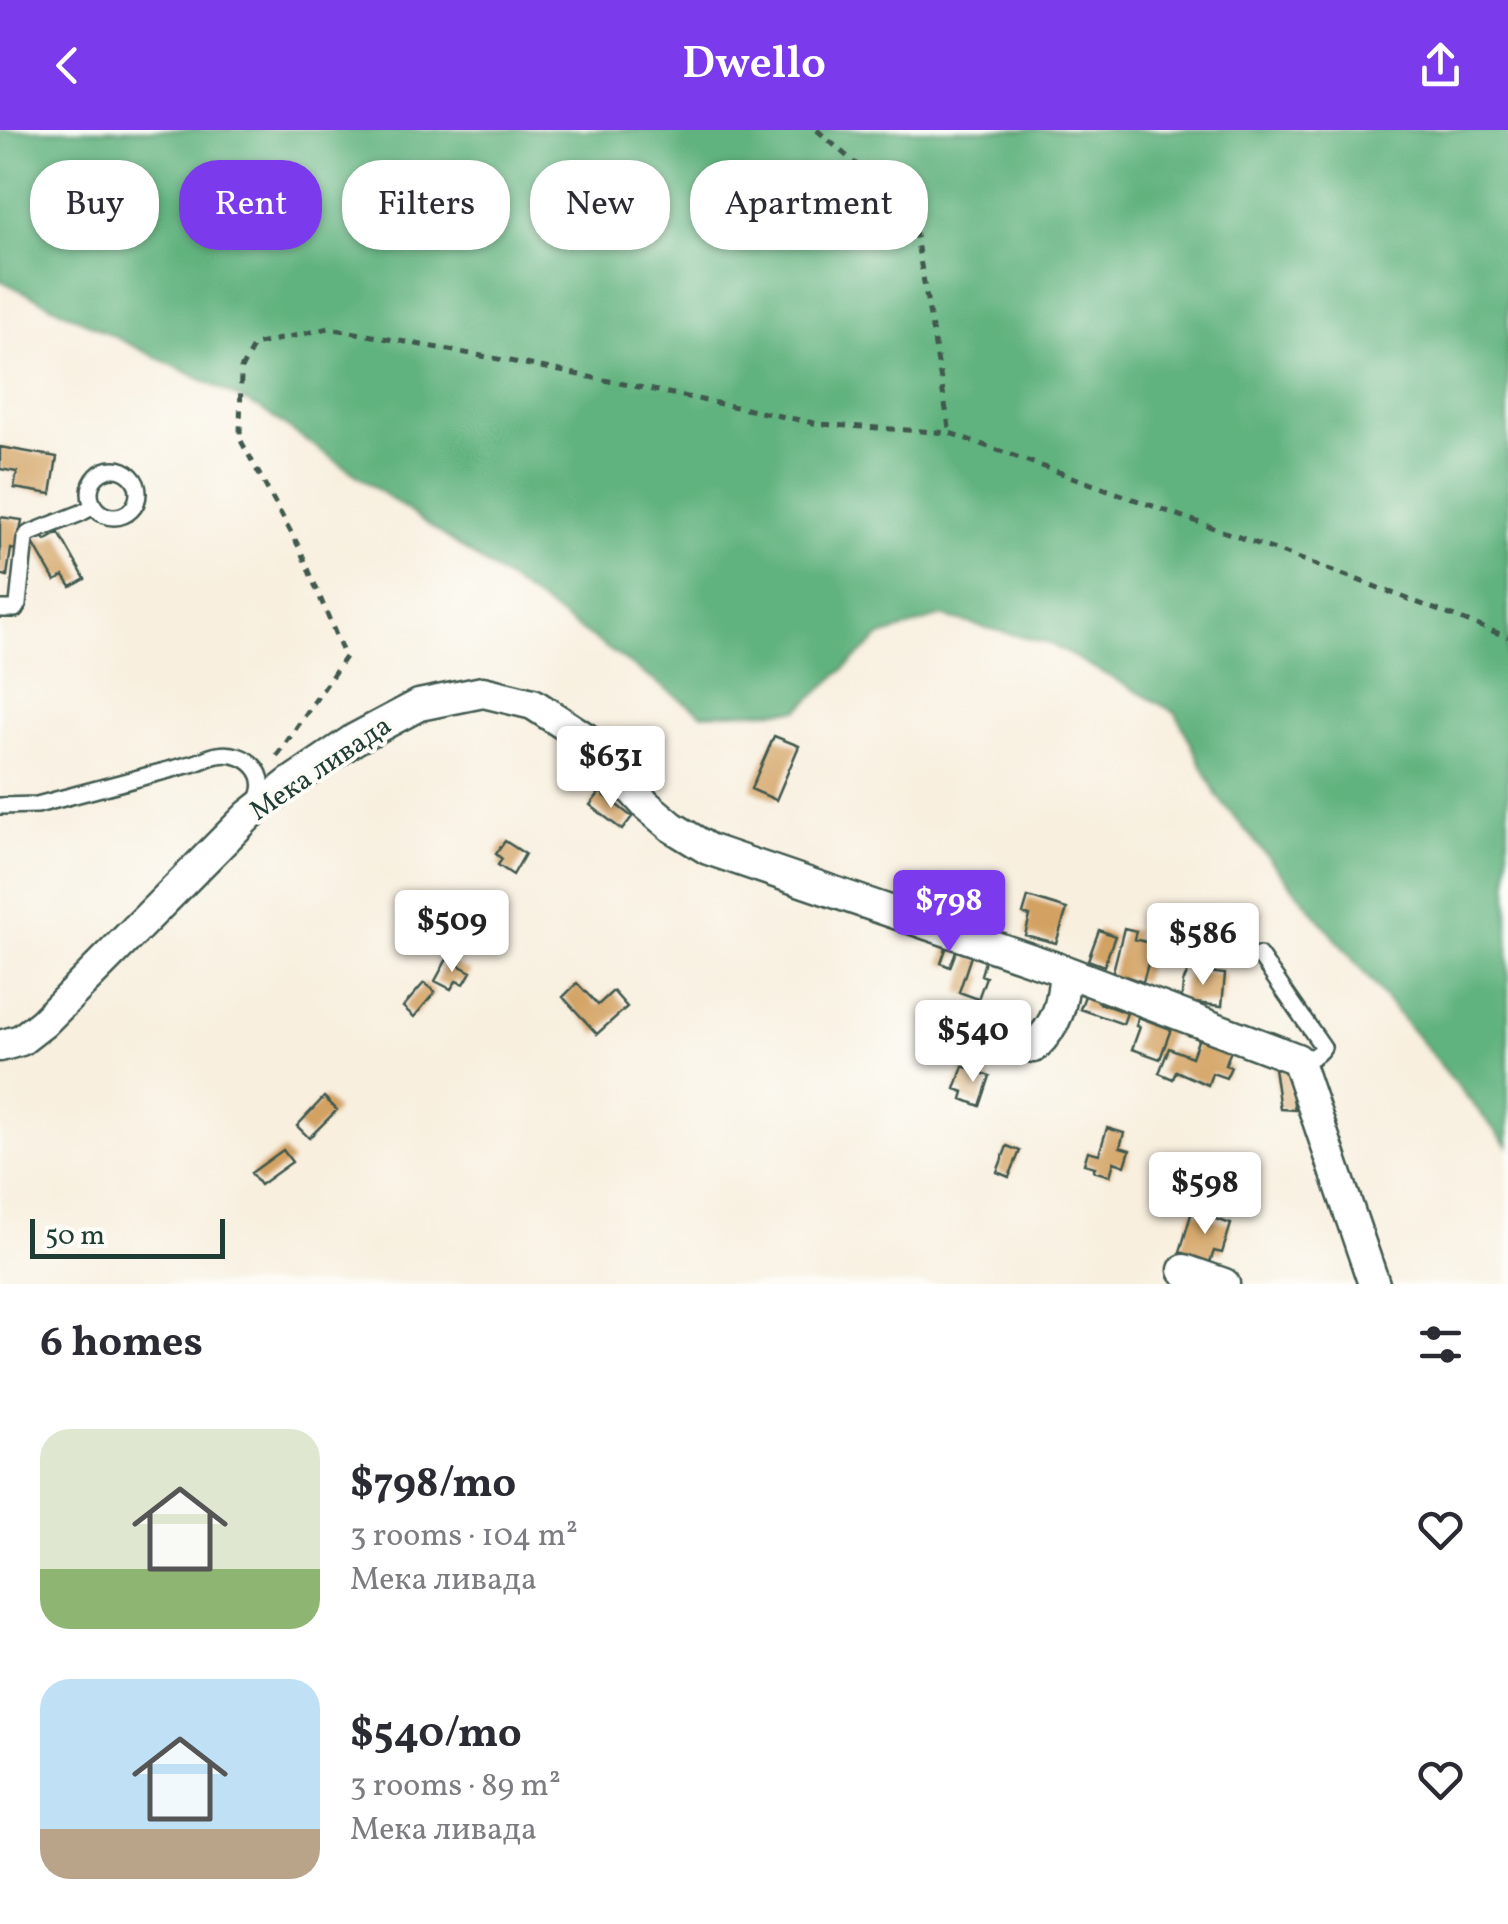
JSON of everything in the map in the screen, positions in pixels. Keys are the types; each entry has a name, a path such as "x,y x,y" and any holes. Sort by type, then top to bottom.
{"street":[{"name":"Мека ливада","path":"0,1046 21,1040 43,1023 249,815 290,783 355,739 419,705 483,692 532,704 585,738 646,806 708,849 1065,971 1297,1060"},
{"path":"988,1038 1034,1046 1049,1032 1062,1006 1065,971"},
{"path":"1297,1060 1374,1284"},
{"path":"1184,1270 1224,1284"}],"lane":[{"path":"0,609 15,609 18,604 28,534 94,506"},
{"path":"0,806 37,804 217,755 238,755 254,763 262,778 260,796 249,815"},
{"path":"1259,955 1323,1047 1308,1060 1297,1060"}],"path":[{"path":"817,130 912,213 950,433"},
{"path":"262,778 345,656 299,547 240,439 241,369 254,345 329,328 530,364 818,424 950,433 1508,638"}],"green space":[{"path":"0,130 1508,130 1508,1146 1217,796 1176,713 1050,644 941,616 881,636 798,710 702,714 261,409 0,280"}],"building":[{"path":"0,447 57,457 51,494 14,488 17,472 0,469"},
{"path":"0,517 22,520 17,550 11,549 7,576 0,574"},
{"path":"59,533 85,579 71,587 64,576 55,581 32,541 42,536 45,541"},
{"path":"774,736 799,746 776,800 751,789"},
{"path":"600,792 632,817 622,830 590,805"},
{"path":"505,841 525,854 513,875 498,865 502,859 496,854"},
{"path":"946,885 958,889 946,920 919,911 923,899 938,905"},
{"path":"1028,897 1067,909 1056,943 1025,935 1030,916 1023,914"},
{"path":"1124,928 1136,931 1134,939 1161,946 1156,962 1149,960 1143,982 1125,976 1123,984 1111,979"},
{"path":"1099,930 1115,936 1104,966 1088,960"},
{"path":"948,943 958,946 950,967 941,963"},
{"path":"971,956 985,961 981,975 986,977 978,999 959,992"},
{"path":"447,959 471,972 464,984 456,981 451,989 435,981"},
{"path":"1192,961 1197,963 1198,971 1225,974 1222,1006 1181,1006 1183,983"},
{"path":"424,983 435,992 414,1017 403,1007"},
{"path":"577,983 598,1005 613,991 627,1007 597,1034 563,997"},
{"path":"1088,988 1102,993 1099,1003 1127,1013 1123,1024 1080,1009"},
{"path":"1138,1017 1171,1029 1160,1059 1132,1049 1140,1027 1136,1026"},
{"path":"1199,1038 1231,1051 1225,1065 1231,1067 1226,1078 1212,1073 1208,1085 1176,1071 1173,1079 1159,1073 1169,1048 1192,1057"},
{"path":"1287,1060 1295,1110 1280,1109 1273,1061"},
{"path":"963,1066 990,1076 980,1106 962,1099 964,1092 955,1089"},
{"path":"324,1097 337,1110 309,1138 297,1126"},
{"path":"1107,1128 1124,1133 1120,1147 1130,1150 1125,1166 1114,1162 1110,1176 1084,1164 1088,1151 1099,1154"},
{"path":"1007,1146 1020,1151 1009,1177 997,1172"},
{"path":"283,1150 292,1162 260,1185 251,1173"},
{"path":"1192,1211 1231,1224 1222,1253 1214,1251 1210,1262 1180,1252"}]}
